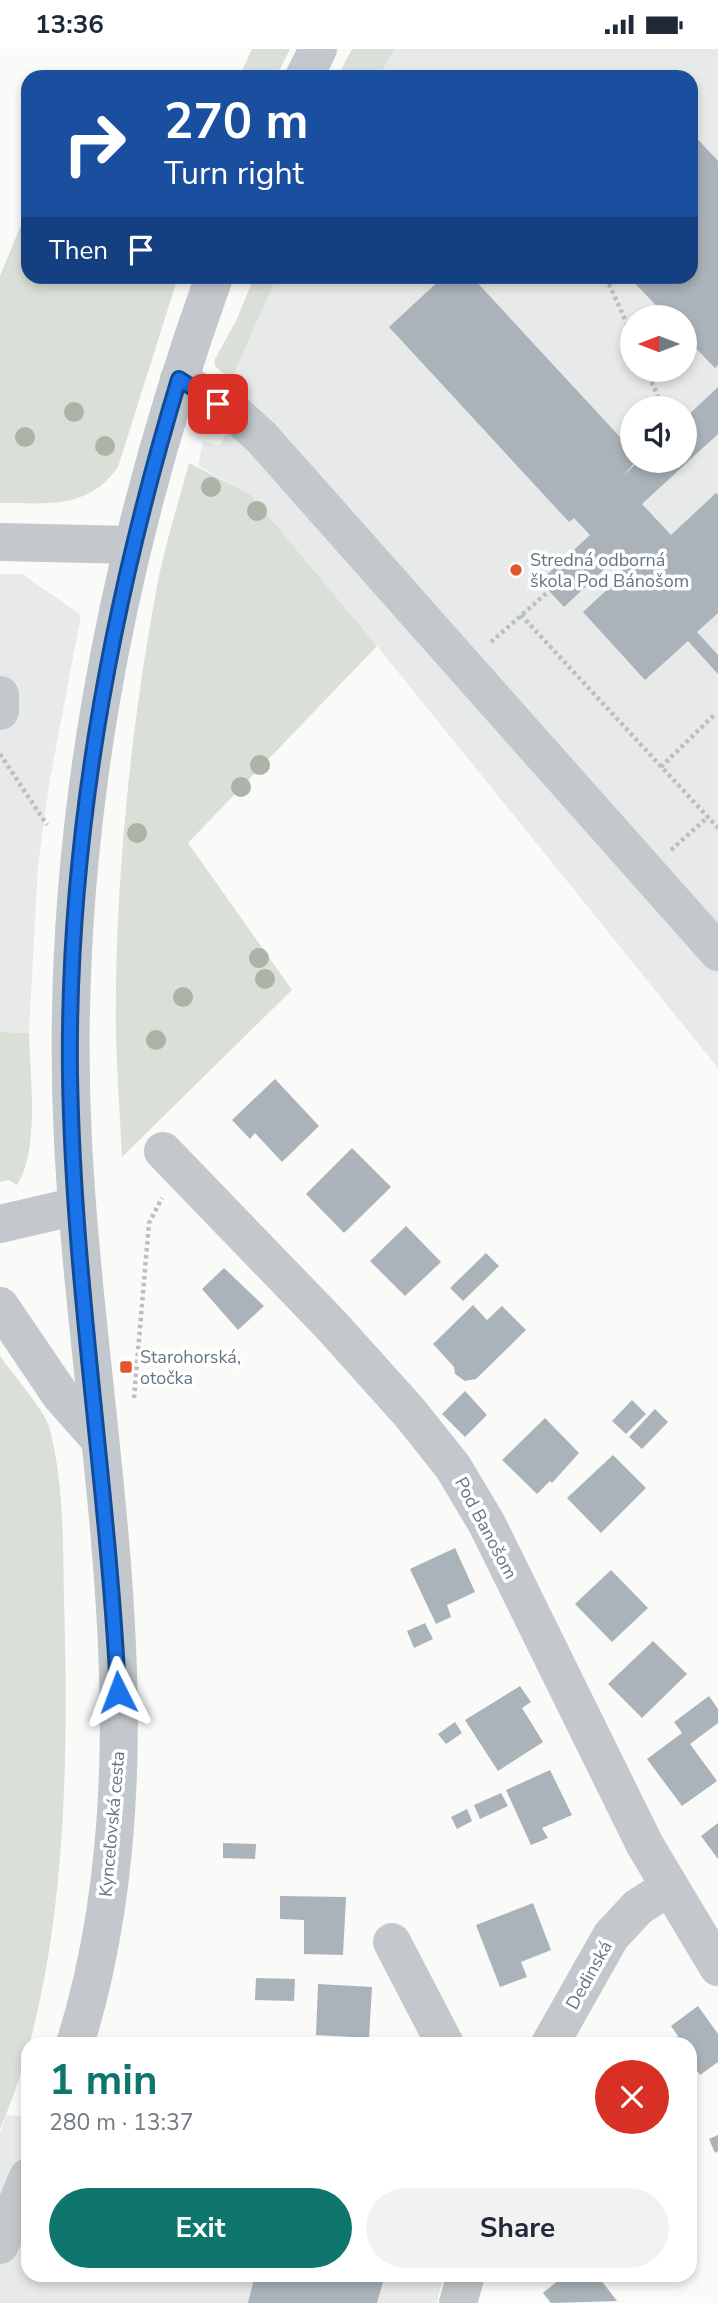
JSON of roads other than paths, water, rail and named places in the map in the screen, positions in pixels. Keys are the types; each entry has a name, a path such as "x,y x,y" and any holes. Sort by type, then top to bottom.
{"street":[{"path":"308,70 318,49"},
{"name":"Kynceľovská cesta","path":"77,2037 111,1877 118,1795 119,1714 116,1638 100,1440 77,1206 70,1076 76,890 92,755 133,545 179,379 212,284"},
{"path":"179,379 238,416 262,438 718,952"},
{"path":"0,542 133,545"},
{"path":"0,695 0,711"},
{"name":"Pod Banošom","path":"174,1163 331,1325 410,1413 453,1467 487,1524 668,1888 718,1967"},
{"path":"0,1224 77,1206"},
{"path":"0,1306 61,1397 100,1440"},
{"name":"Dedinská","path":"554,2037 611,1936 638,1907 668,1888"},
{"path":"392,1942 441,2037"},
{"path":"0,2245 21,2194"}],"place":[{"name":"Stredná odborná škola Pod Bánošom","path":"516,570"},
{"name":"Starohorská, otočka","path":"126,1367"}]}
